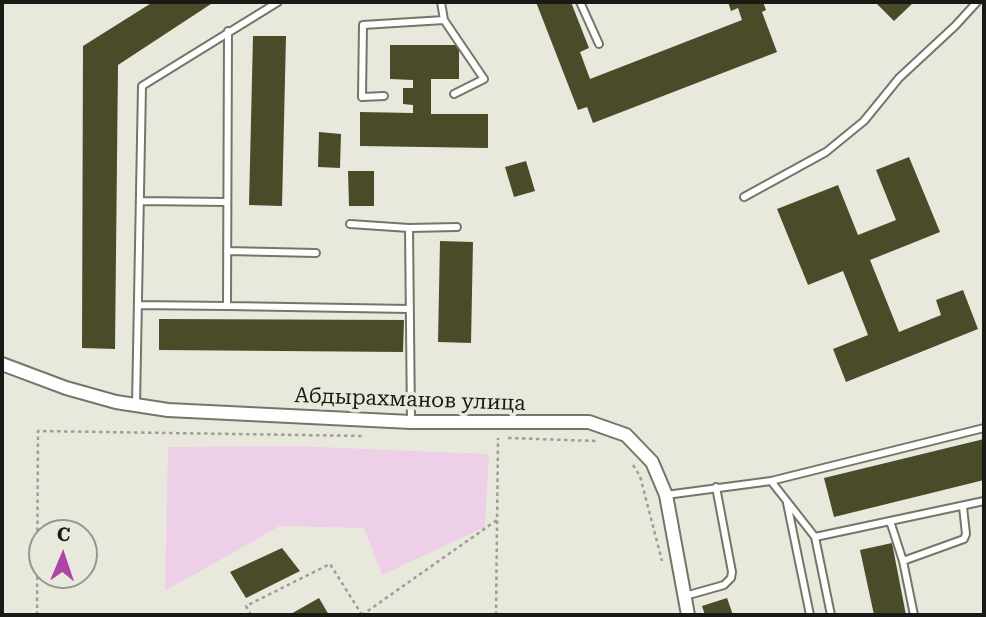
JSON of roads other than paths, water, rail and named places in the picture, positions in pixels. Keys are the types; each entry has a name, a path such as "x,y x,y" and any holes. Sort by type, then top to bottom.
{"street":[{"name":"Абдырахманов улица","path":"2,364 66,388 116,402 168,410 411,422 589,422 626,435 652,462 666,495 688,615"}],"lane":[{"path":"136,405 142,86 278,2"},
{"path":"441,2 444,20 484,79 454,94"},
{"path":"580,2 599,44"},
{"path":"744,197 827,152 854,129 899,78 978,2"},
{"path":"384,96 362,97 363,25 444,20"},
{"path":"227,306 228,31"},
{"path":"140,201 227,202"},
{"path":"350,224 409,228 457,227"},
{"path":"409,228 411,422"},
{"path":"227,251 316,253"},
{"path":"138,305 410,309"},
{"path":"666,495 771,481 984,428"},
{"path":"771,481 815,537 831,615"},
{"path":"685,596 723,585 731,578 716,487"},
{"path":"787,501 810,615"},
{"path":"815,537 984,501"},
{"path":"903,561 964,540 966,534 963,507"},
{"path":"890,521 903,561 914,615"}]}
